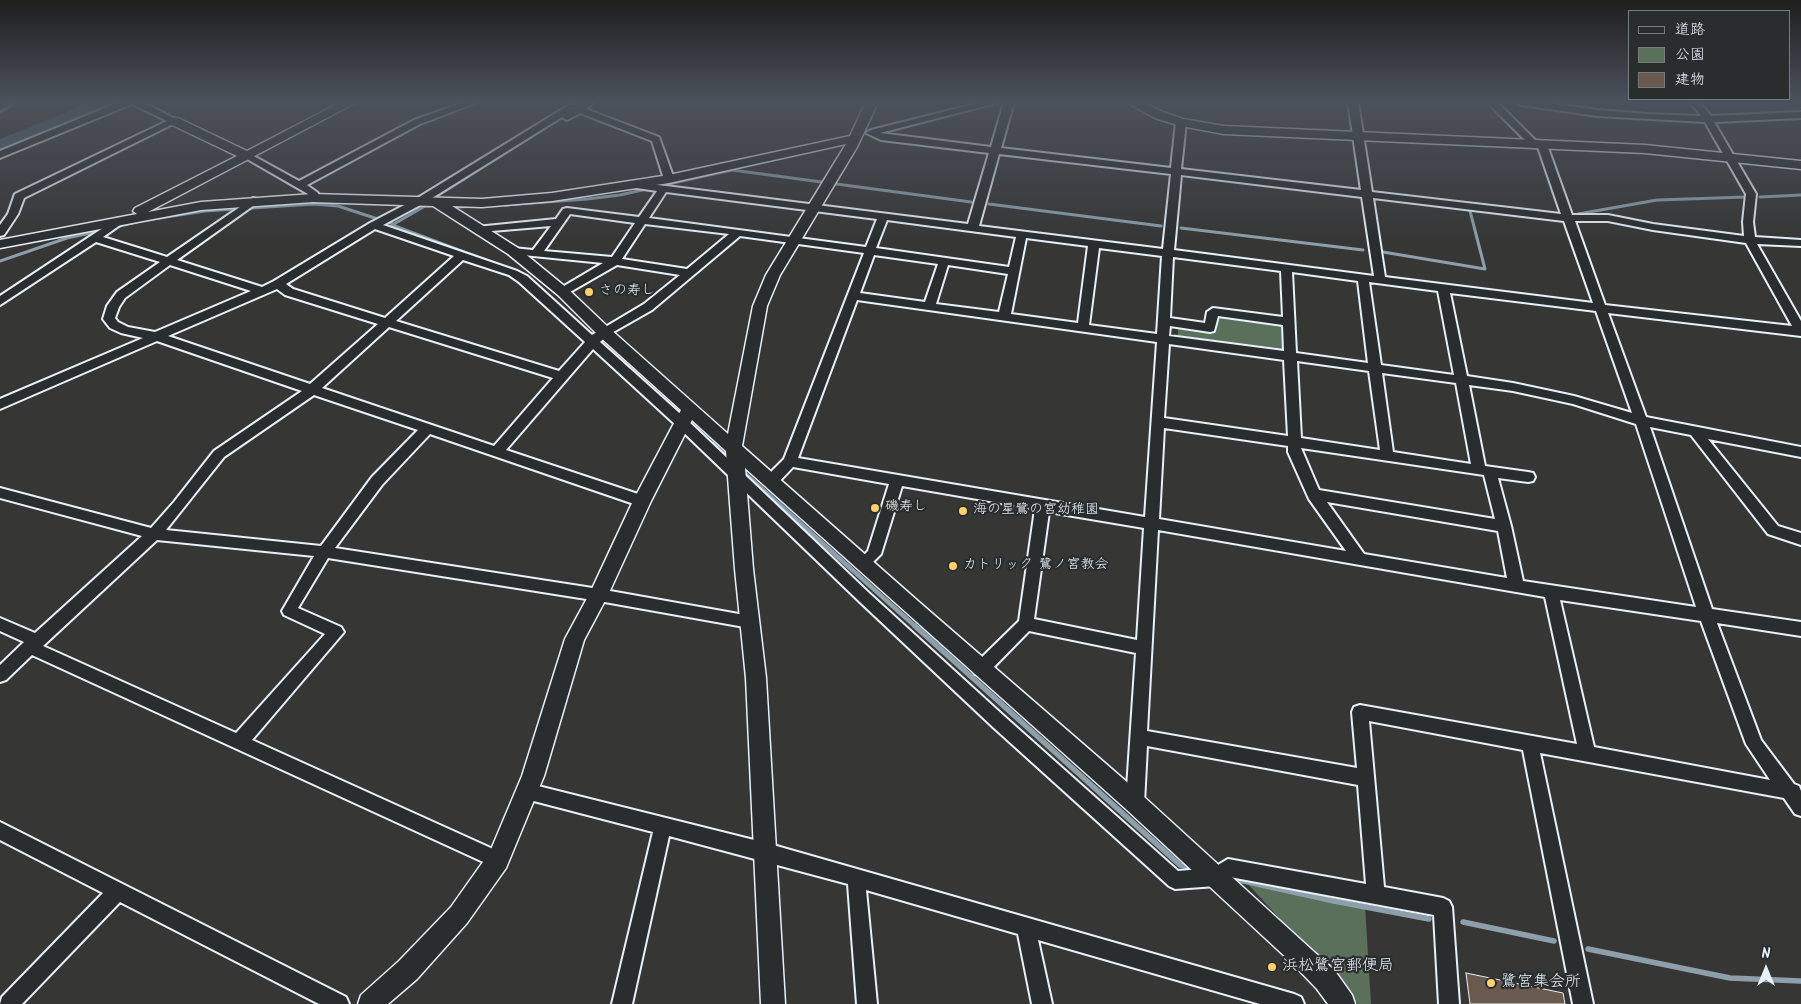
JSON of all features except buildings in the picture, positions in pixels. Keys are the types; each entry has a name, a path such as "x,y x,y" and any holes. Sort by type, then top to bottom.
{"street":[{"path":"0,155 15,149"},
{"path":"0,233 13,214 19,196 116,149"},
{"path":"232,149 300,185 313,193 313,198"},
{"path":"0,301 120,222 261,149"},
{"path":"300,185 367,149"},
{"path":"0,404 278,284 375,225 420,201 504,149"},
{"path":"436,202 512,149"},
{"path":"658,149 666,185"},
{"path":"563,292 615,261 666,185 812,149"},
{"path":"773,1004 756,678 735,462 760,306 773,275 850,149"},
{"path":"985,149 1569,218 1608,218 1653,227 1750,240 1801,243"},
{"path":"1135,803 1168,253 1178,149"},
{"path":"1361,149 1380,280"},
{"path":"1541,149 1569,218 1706,614 1754,744 1795,792 1801,808"},
{"path":"1641,149 1801,165"},
{"path":"1724,149 1751,194 1748,222 1750,240 1801,332"},
{"path":"973,227 995,150"},
{"path":"0,244 201,206 246,206 313,198 436,202 521,200 640,185 666,185 1094,244 1801,332"},
{"path":"436,202 513,251 563,292 597,338"},
{"path":"246,206 121,295 109,319 114,325 124,330 154,336 642,501"},
{"path":"537,252 566,211 738,232 1014,271"},
{"path":"772,480 790,462 883,216"},
{"path":"480,229 559,222"},
{"path":"375,225 513,273 597,338 735,462 992,716 1175,880 1218,875 1376,895 1444,907 1449,1004"},
{"path":"497,452 561,376 597,338 648,307 738,232"},
{"path":"1004,318 1022,234"},
{"path":"99,236 263,291"},
{"path":"1083,329 1094,244"},
{"path":"513,251 615,261 691,273"},
{"path":"0,676 30,646 154,534 180,506 219,454 312,390 462,255"},
{"path":"929,307 944,262"},
{"path":"1286,268 1295,452 1314,495 1360,560"},
{"path":"1363,278 1377,370 1387,456"},
{"path":"278,284 289,292 561,376"},
{"path":"1443,288 1460,381 1484,470 1504,526 1516,585"},
{"path":"852,296 1538,391 1640,420 1801,452"},
{"path":"1164,321 1210,328 1213,312 1289,322"},
{"path":"686,416 735,462 772,480 981,669 1135,803 1194,858 1218,875 1326,980 1343,1004"},
{"path":"370,1004 408,970 459,915 498,860 534,776 574,639 599,595 642,501 686,416"},
{"path":"1158,422 1528,477"},
{"path":"239,742 336,632 289,611 324,552 377,481 427,429"},
{"path":"1695,431 1773,530 1801,539"},
{"path":"790,462 1552,592 1801,629"},
{"path":"863,563 874,554 897,480"},
{"path":"0,492 154,534 324,552 599,595 750,622"},
{"path":"1314,495 1504,526"},
{"path":"981,669 1026,624 1043,504"},
{"path":"1552,592 1587,753"},
{"path":"0,624 33,639 30,646"},
{"path":"1026,624 1144,648"},
{"path":"30,646 498,860"},
{"path":"1376,895 1360,712 1795,792"},
{"path":"1138,737 1365,778"},
{"path":"1530,744 1583,1004"},
{"path":"526,791 766,852 1294,1004"},
{"path":"622,1004 663,826"},
{"path":"0,830 339,1004"},
{"path":"856,878 867,1004"},
{"path":"9,1004 118,891"},
{"path":"1026,927 1042,1004"}],"green space":[{"path":"1218,316 1281,324 1284,351 1178,336 1178,328 1213,333"},
{"path":"1246,882 1365,906 1371,1004 1358,1004"}],"waterway":[{"path":"437,196 512,149"},
{"path":"659,186 732,170 971,202"},
{"path":"505,205 587,199 620,195 651,188"},
{"path":"1760,197 1801,195"},
{"path":"1578,214 1657,200 1746,197"},
{"path":"1467,203 1546,212"},
{"path":"112,228 140,221 205,211 314,204 338,206 393,224"},
{"path":"989,204 1161,226"},
{"path":"429,206 425,206 392,225 488,261"},
{"path":"458,207 478,206"},
{"path":"1383,252 1485,269 1470,211"},
{"path":"1181,228 1363,250"},
{"path":"0,261 67,238 104,230"},
{"path":"523,275 528,277 568,313"},
{"path":"600,342 639,377"},
{"path":"713,444 731,461"},
{"path":"742,471 916,627"},
{"path":"915,626 1180,865 1193,868"},
{"path":"1230,878 1334,901 1429,919"},
{"path":"1463,922 1554,941"},
{"path":"1588,949 1730,978 1801,981"}],"place":[{"name":"さの寿し","path":"589,292"},
{"name":"磯寿し","path":"875,508"},
{"name":"海の星鷺の宮幼稚園","path":"963,511"},
{"name":"カトリック 鷺ノ宮教会","path":"953,566"},
{"name":"浜松鷺宮郵便局","path":"1272,967"},
{"name":"鷺宮集会所","path":"1491,983"}]}
